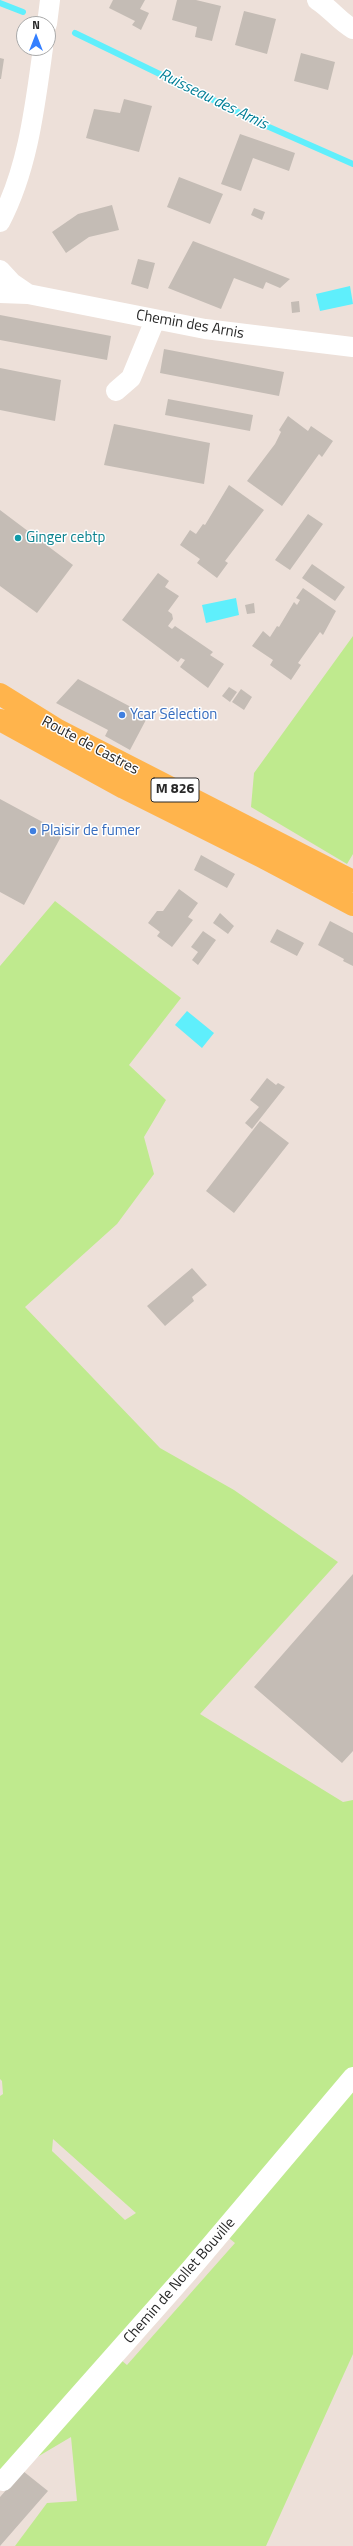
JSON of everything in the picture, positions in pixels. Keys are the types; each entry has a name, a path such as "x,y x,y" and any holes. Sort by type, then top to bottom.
{"main road":[{"name":"Route de Castres","path":"0,694 64,734 353,881"},
{"name":"Route de Castres","path":"0,720 130,791 262,857 353,905"}],"street":[{"path":"48,16 50,0"},
{"path":"318,0 330,8 343,24 353,29"},
{"path":"0,222 11,196 25,152 43,56"},
{"name":"Chemin des Arnis","path":"0,270 12,283 28,294"},
{"name":"Chemin des Arnis","path":"0,293 28,294 155,320 255,337 353,347"},
{"path":"116,391 131,378 155,320"},
{"name":"Chemin de Nollet Bouville","path":"3,2481 184,2277 353,2077"}],"green space":[{"path":"353,636 353,854 347,864 251,807 254,773"},
{"path":"55,901 181,998 129,1065 166,1100 144,1137 154,1174 117,1224 25,1307 160,1448 234,1490 338,1562 200,1714 343,1802 353,1800 353,2354 266,2546 15,2546 47,2503 77,2501 71,2437 0,2479 0,2096 3,2094 2,2081 0,2079 0,966","holes":["53,2139 136,2213 125,2220 52,2151","224,2234 235,2243 127,2365 110,2351"]}],"water":[{"path":"350,286 353,304 320,311 316,294"},
{"path":"236,598 239,615 206,623 202,605"},
{"path":"187,1011 214,1033 202,1048 175,1025"}],"building":[{"path":"113,0 145,0 140,9 149,13 141,30 132,25 135,21 109,8"},
{"path":"177,0 196,0 221,6 212,41 195,37 197,27 172,20"},
{"path":"244,11 276,19 267,54 235,45"},
{"path":"301,53 335,62 328,90 294,81"},
{"path":"0,58 4,59 1,79 0,79"},
{"path":"124,99 152,106 139,152 86,138 94,109 120,113"},
{"path":"240,134 295,153 289,171 253,158 241,191 221,184"},
{"path":"179,177 223,194 210,224 167,207"},
{"path":"112,205 119,230 89,237 66,253 52,232 78,214"},
{"path":"254,208 265,212 262,220 251,215"},
{"path":"193,241 290,279 280,288 266,282 263,289 234,278 221,309 168,288"},
{"path":"138,259 155,263 148,289 131,284"},
{"path":"299,301 300,312 292,313 291,302"},
{"path":"0,315 111,336 107,360 0,340"},
{"path":"164,349 284,372 279,396 160,373"},
{"path":"0,368 61,380 55,421 0,410"},
{"path":"168,399 253,415 250,431 165,415"},
{"path":"288,416 308,431 311,426 333,441 322,457 319,454 282,506 247,481 275,444 281,432 279,430"},
{"path":"114,424 210,443 204,484 104,465"},
{"path":"229,485 264,510 225,561 228,563 217,578 197,563 200,559 180,545 190,530 196,534 203,524 205,525"},
{"name":"Ginger cebtp","path":"0,510 73,565 37,613 0,586"},
{"path":"308,514 323,524 290,570 275,560"},
{"path":"312,564 345,587 335,601 302,578"},
{"path":"158,573 169,581 165,587 179,596 168,611 172,614 173,619 168,626 172,629 175,626 213,652 210,655 224,664 208,688 180,667 185,660 181,658 178,662 122,620"},
{"path":"303,588 336,611 323,635 320,632 298,663 301,665 291,680 270,665 273,660 252,646 263,631 270,637 277,626 279,627 294,602 297,605 300,600 296,598"},
{"path":"254,603 255,613 247,614 245,605"},
{"path":"78,679 148,716 130,750 105,736 108,730 56,703"},
{"path":"229,687 237,692 230,702 222,696"},
{"path":"241,689 252,697 244,710 232,702"},
{"path":"0,799 63,833 24,905 0,892"},
{"path":"201,855 235,874 227,888 194,870"},
{"path":"179,889 198,903 188,917 193,920 172,947 157,936 160,932 148,923 157,911 163,911"},
{"path":"220,913 234,926 228,934 213,923"},
{"path":"330,921 353,933 353,966 343,961 344,959 318,945"},
{"path":"277,929 304,943 297,956 270,942"},
{"path":"203,931 216,940 198,965 192,960 198,952 191,947"},
{"path":"267,1078 276,1085 278,1083 285,1087 252,1129 245,1123 259,1107 250,1100"},
{"path":"260,1121 289,1143 234,1213 206,1191"},
{"path":"192,1268 207,1285 192,1297 194,1301 165,1326 147,1306"},
{"path":"353,1574 353,1751 342,1763 254,1687"},
{"path":"23,2471 48,2491 0,2546 0,2497"}],"waterway":[{"name":"Ruisseau des Arnis","path":"0,3 23,12"},
{"name":"Ruisseau des Arnis","path":"75,33 269,127 353,164"}],"place":[{"name":"Ginger cebtp","path":"18,538"},
{"name":"Ycar Sélection","path":"122,715"},
{"name":"Plaisir de fumer","path":"33,831"}]}
